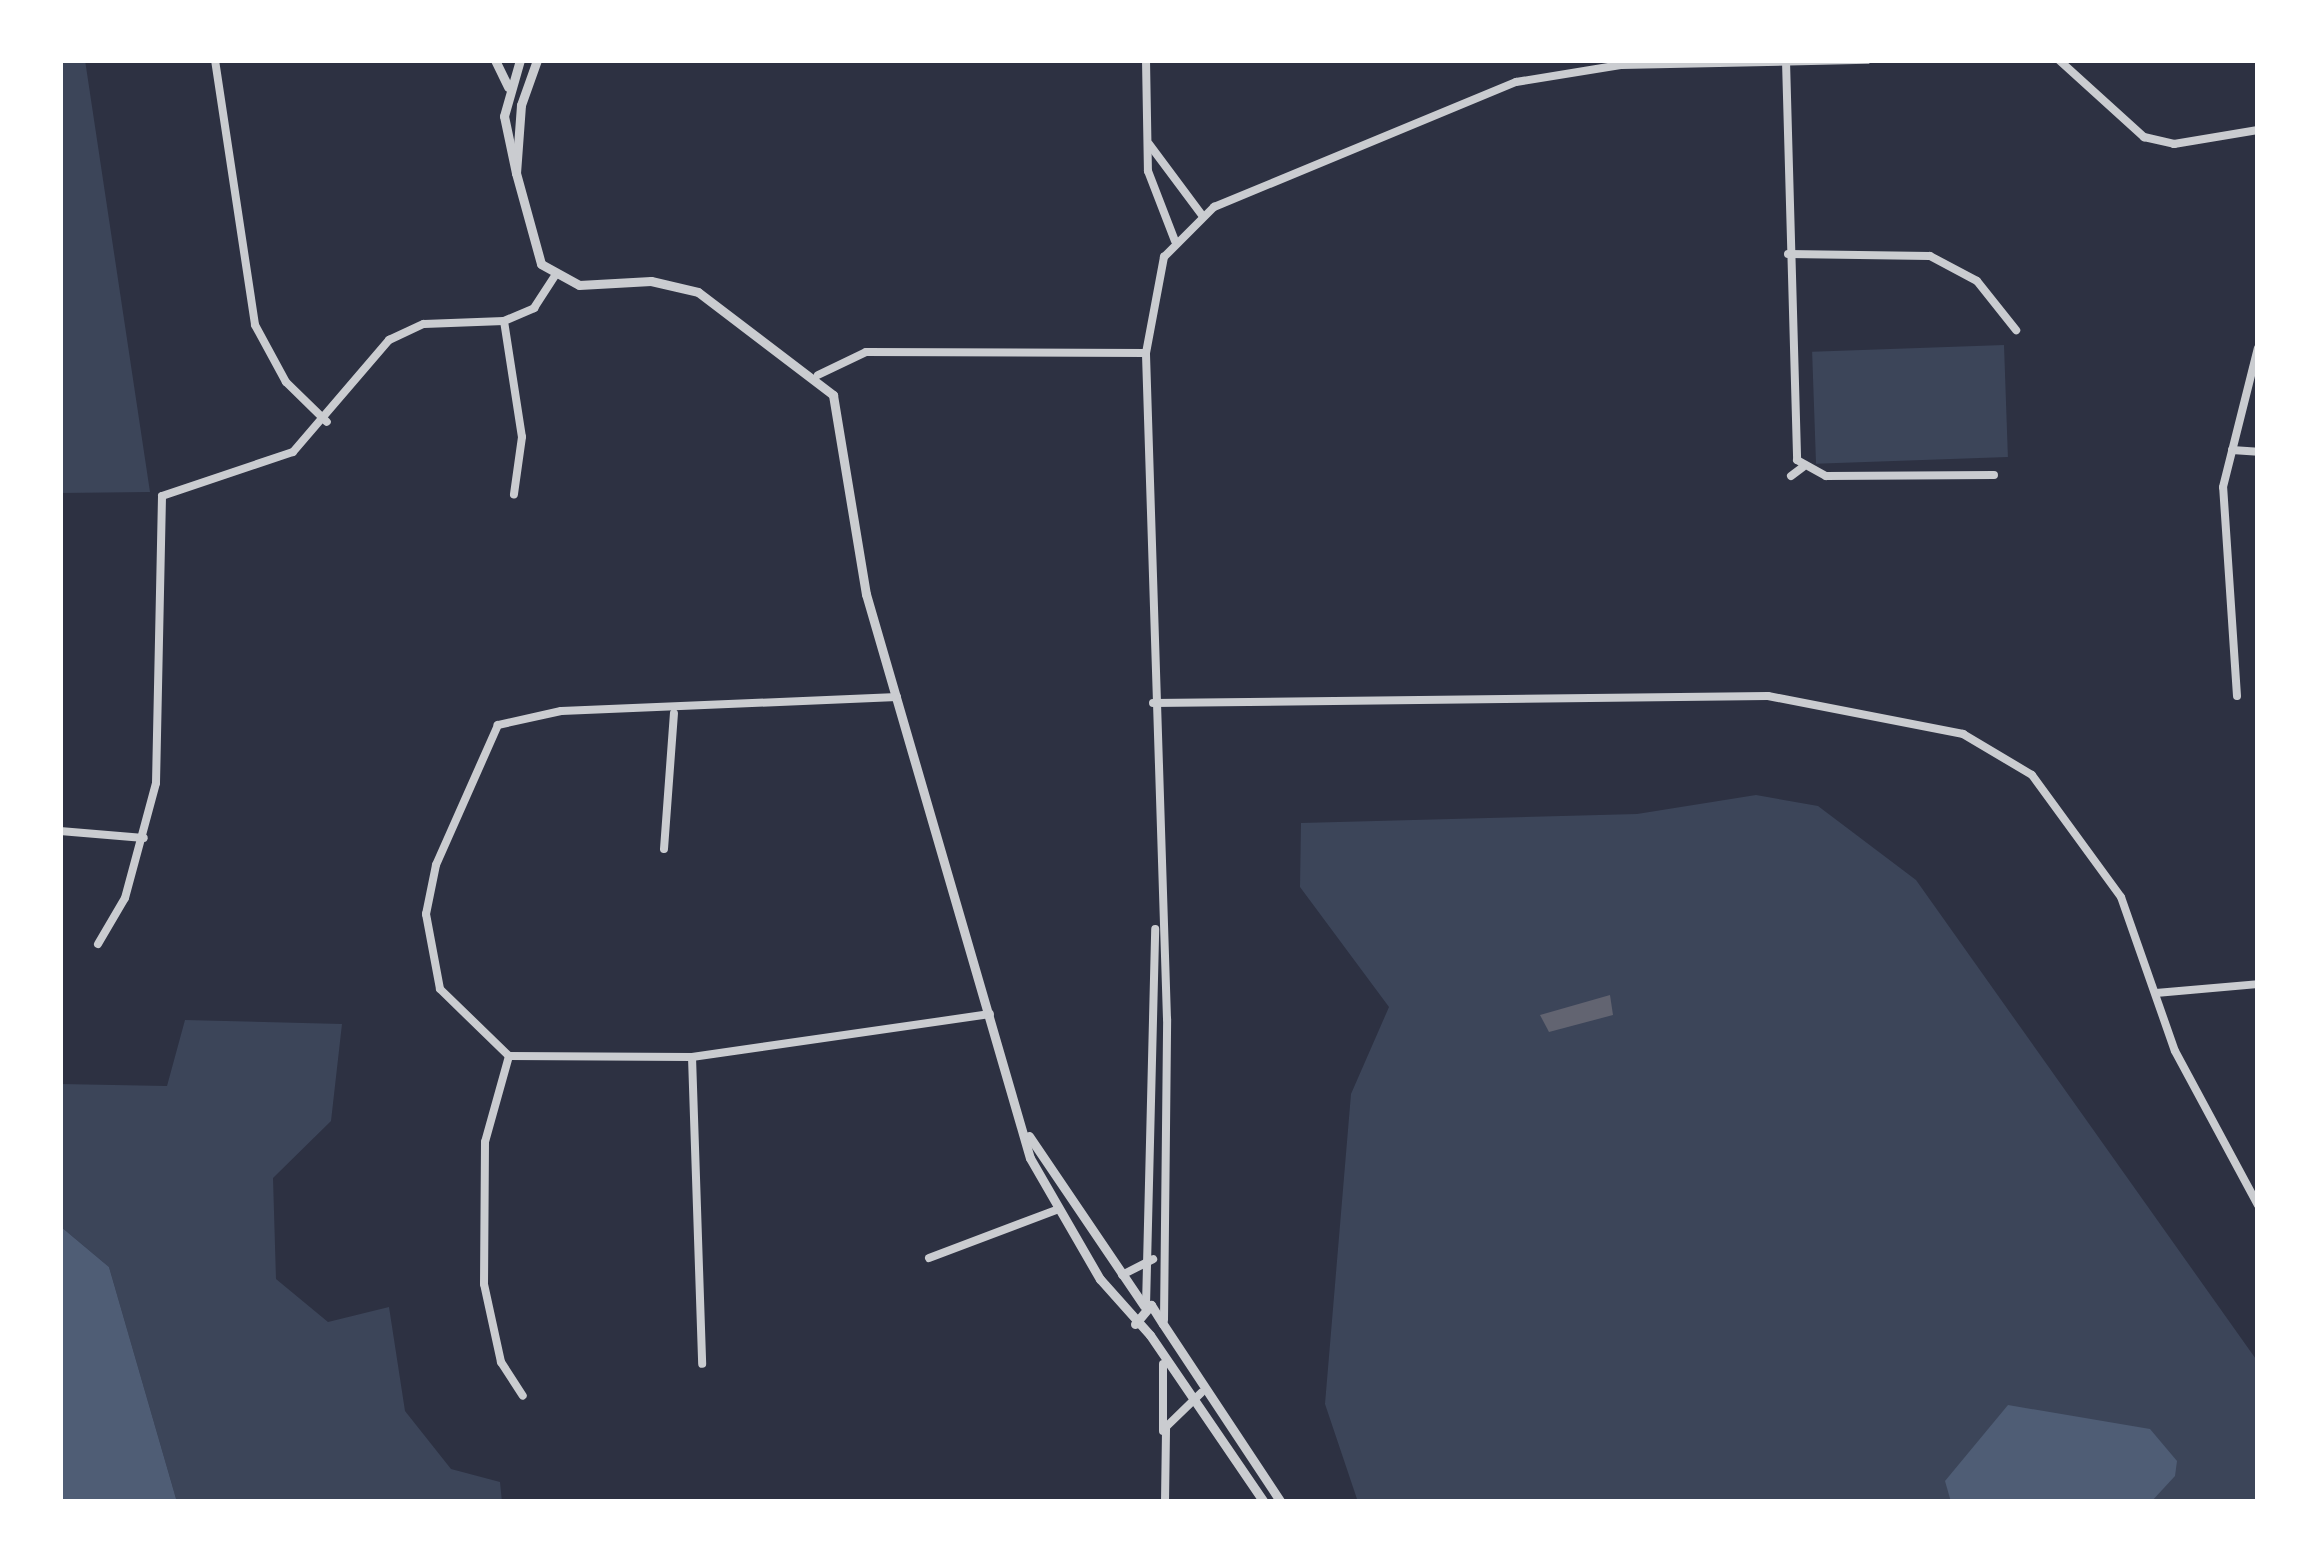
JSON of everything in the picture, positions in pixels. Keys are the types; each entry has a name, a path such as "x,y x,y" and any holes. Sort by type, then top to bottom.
{"street":[{"path":"215,60 255,325 286,382 327,422"},
{"path":"495,60 508,87 516,173 530,246 555,276 687,288 818,375 840,417 863,580 991,1014 1056,1210 1135,1326 1150,1335 1189,1403 1264,1502"},
{"path":"508,87 521,60"},
{"path":"521,60 528,81"},
{"path":"516,173 523,97 537,60"},
{"path":"1146,60 1148,143 1175,242"},
{"path":"1150,1335 1163,1322 1145,352 1152,286 1175,242 1202,215 1529,79 1867,60"},
{"path":"2059,60 2144,137 2183,143 2258,130"},
{"path":"1786,62 1791,435 1803,467"},
{"path":"508,87 523,97"},
{"path":"1148,143 1202,215"},
{"path":"1788,254 1948,262 2016,330"},
{"path":"98,944 144,838 158,752 158,504 179,484 276,461 327,422 388,340 424,324 504,321 535,308 555,276"},
{"path":"504,321 522,437 514,494"},
{"path":"2237,696 2226,640 2232,450 2258,348"},
{"path":"818,375 866,352 1145,352"},
{"path":"2232,450 2258,452"},
{"path":"1791,476 1803,467 1994,475"},
{"path":"1153,704 1768,696 1963,734 2032,776 2121,897 2156,993 2258,1205"},
{"path":"897,698 508,720 476,758 436,865 430,954 457,1014 509,1056 692,1058 991,1014"},
{"path":"664,849 674,713"},
{"path":"60,831 144,838"},
{"path":"1135,1326 1145,1306 1153,1259 1157,897"},
{"path":"2156,993 2258,984"},
{"path":"509,1056 485,1142 484,1284 501,1363 523,1396"},
{"path":"692,1058 703,1364"},
{"path":"1029,1136 1121,1276 1163,1322 1201,1393 1281,1502"},
{"path":"929,1258 1056,1210"},
{"path":"1121,1276 1153,1259"},
{"path":"1163,1364 1165,1502"},
{"path":"1164,1439 1201,1393"}],"shaded area":[{"path":"60,60 85,60 150,492 60,493"},
{"path":"2004,345 2008,457 1816,464 1812,352"},
{"path":"1756,795 1818,806 1916,880 2258,1362 2258,1502 1358,1502 1325,1404 1351,1094 1389,1007 1300,887 1301,823 1637,814"},
{"path":"185,1020 342,1024 331,1121 273,1178 276,1279 328,1322 389,1307 405,1411 451,1469 500,1482 502,1502 177,1502 109,1267 60,1226 60,1084 167,1086"},
{"path":"60,1226 109,1267 177,1502 60,1502"},
{"path":"2008,1405 2150,1429 2177,1461 2175,1476 2151,1502 1951,1502 1945,1481"}],"building":[{"path":"1610,995 1613,1015 1549,1032 1540,1015"}]}
